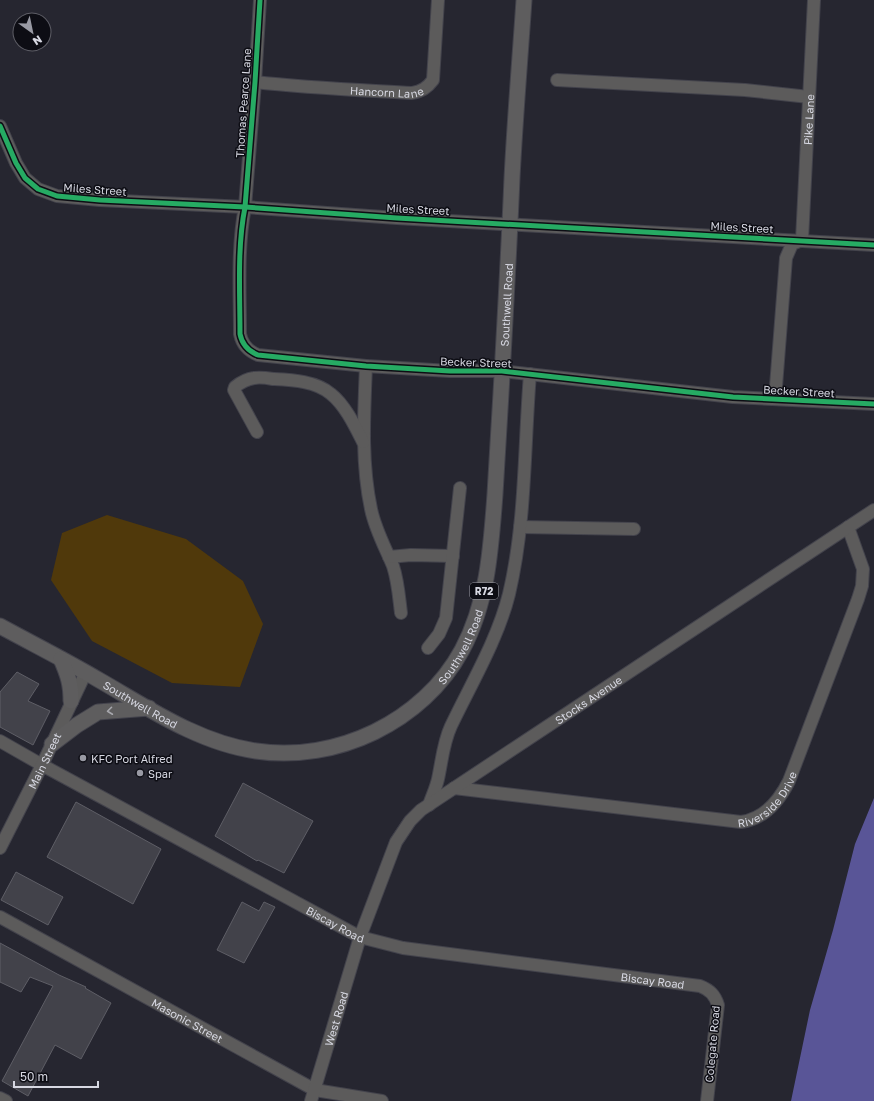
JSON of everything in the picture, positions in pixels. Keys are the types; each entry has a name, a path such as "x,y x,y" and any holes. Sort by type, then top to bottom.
{"main road":[{"name":"Southwell Road","path":"0,626 149,708 206,737 222,743 257,751 292,753 311,752 332,748 365,736 408,712 441,681 462,650 479,609 491,549 512,176 524,0"},
{"path":"61,659 71,686 71,701"},
{"path":"52,744 83,720 98,712 149,708"}],"street":[{"name":"Thomas Pearce Lane","path":"245,207 256,82 260,0"},
{"name":"Hancorn Lane","path":"256,82 281,85 412,93 425,89 433,80 438,0"},
{"name":"Pike Lane","path":"802,240 814,0"},
{"path":"557,80 745,90 809,97"},
{"name":"Miles Street","path":"0,126 16,163 26,178 38,189 57,196 100,200 245,207 874,245"},
{"name":"Becker Street","path":"245,207 240,243 240,334 245,346 250,351 258,355 366,366 450,371 502,371 733,397 874,404"},
{"path":"775,399 786,258 792,244 802,240"},
{"path":"366,366 364,459 371,509 377,530 396,577 401,613"},
{"path":"429,805 438,781 445,743 450,727 465,699 499,626 509,596 516,562 520,527 530,374"},
{"path":"257,432 234,390 235,387 247,380 257,377 294,380 322,388 330,393 340,403 364,443"},
{"path":"428,648 437,638 446,618 460,488"},
{"name":"Stocks Avenue","path":"360,937 396,842 410,821 421,810 874,510"},
{"path":"520,527 634,529"},
{"name":"Riverside Drive","path":"454,788 741,822 749,821 758,817 776,802 783,793 789,781 858,599 862,586 863,569 848,527"},
{"path":"389,557 411,555 453,556"},
{"name":"Main Street","path":"0,848 42,765 86,672"},
{"name":"Biscay Road","path":"0,741 360,937 402,948 700,986 709,990"},
{"name":"Masonic Street","path":"0,917 313,1096 382,1101"},
{"name":"West Road","path":"313,1096 360,937"},
{"name":"Colegate Road","path":"707,1101 718,1005 716,997 709,990"},
{"path":"0,1098 6,1101"}],"shaded area":[{"path":"107,515 186,539 243,581 263,624 240,687 172,683 92,641 51,580 62,533"},
{"path":"874,798 874,1101 791,1101 810,1010 833,930 855,844"}],"building":[{"path":"17,672 39,684 28,701 50,711 33,745 0,727 0,692"},
{"path":"243,783 313,821 284,873 258,860 257,861 215,836"},
{"path":"76,802 161,849 133,904 47,857"},
{"path":"16,872 63,897 48,925 1,900"},
{"path":"242,902 259,911 264,902 275,907 244,963 217,950"},
{"path":"0,943 59,975 86,987 85,988 111,1003 81,1059 55,1045 28,1096 2,1081 53,986 30,977 21,992 0,982"}],"cycle path":[{"path":"260,0 245,207 242,223 240,270 240,334 244,344 251,351 258,355 366,366 450,371 502,371 733,397 874,404"},
{"path":"0,126 16,163 25,178 38,189 57,196 100,200 245,207 397,218 874,245"}],"place":[{"name":"KFC Port Alfred","path":"83,758"},
{"name":"Spar","path":"140,773"}]}
